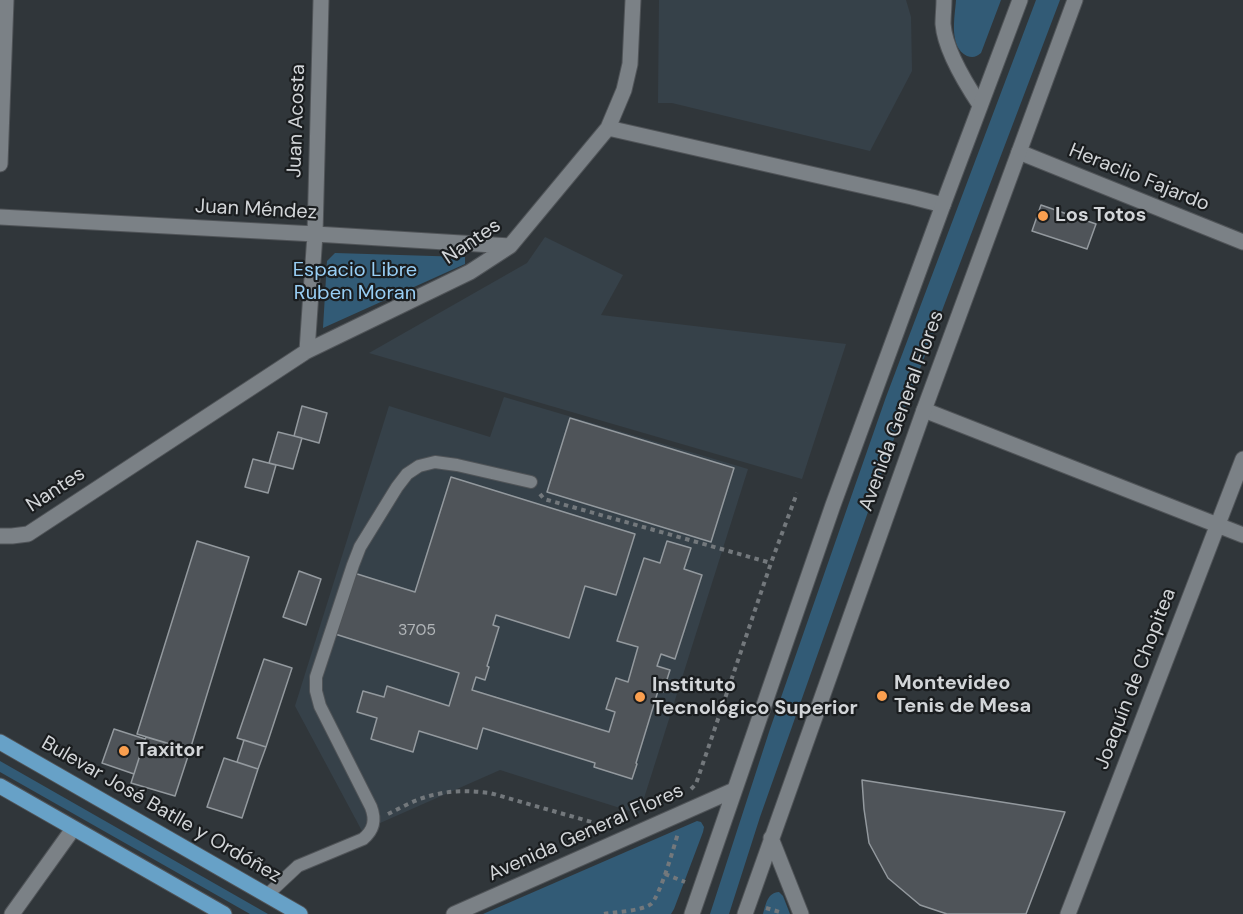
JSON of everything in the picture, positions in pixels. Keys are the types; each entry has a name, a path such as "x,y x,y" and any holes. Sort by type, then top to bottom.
{"main road":[{"name":"Bulevar José Batlle y Ordóñez","path":"0,742 300,914"},
{"path":"0,786 224,914"}],"street":[{"path":"0,164 6,0"},
{"name":"Juan Acosta","path":"307,351 315,234 321,0"},
{"name":"Nantes","path":"0,536 28,534 307,351 470,272 510,246 608,128 624,90 630,64 633,0"},
{"path":"944,0 943,26 950,49 963,78 980,105"},
{"name":"Avenida General Flores","path":"692,914 833,505 1020,0"},
{"name":"Avenida General Flores","path":"745,914 924,411 1075,0"},
{"path":"608,128 912,197 942,206"},
{"name":"Heraclio Fajardo","path":"1019,152 1243,242"},
{"name":"Juan Méndez","path":"0,217 510,246"},
{"path":"924,411 1243,535"},
{"name":"Joaquín de Chopitea","path":"1068,914 1243,459"},
{"name":"Avenida General Flores","path":"454,914 734,790"},
{"path":"12,914 73,829"},
{"path":"771,838 801,914"}],"lane":[{"path":"267,895 298,866 363,839 373,827 371,807 320,706 315,684 360,547 397,487 407,474 419,466 435,462 531,482"}],"path":[{"path":"531,482 544,499 771,563"},
{"path":"689,791 696,784 797,493"},
{"path":"374,820 436,794 473,791 490,793 612,828"},
{"path":"604,914 643,908 655,899 685,812"},
{"path":"665,873 685,882"},
{"path":"766,908 785,914"}],"shaded area":[{"path":"659,0 906,0 911,17 912,71 870,151 672,103 658,103"},
{"path":"545,237 623,275 601,315 846,344 802,479 369,353 527,263"},
{"path":"504,397 748,469 639,814 500,770 362,831 295,706 389,406 490,437"}],"green space":[{"path":"956,0 1001,0 981,53 973,57 961,52 957,46 954,31"},
{"path":"1036,0 1060,0 902,416 760,817 729,914 710,914 770,729 886,397"},
{"name":"Espacio Libre Ruben Moran","path":"335,253 465,257 465,264 323,328 327,261"},
{"path":"0,761 268,914 250,914 0,772"},
{"path":"697,821 701,822 704,827 703,832 671,914 483,914"},
{"path":"779,892 790,914 763,914 769,897"}],"building":[{"path":"1041,205 1096,224 1087,249 1032,231"},
{"path":"302,406 327,413 319,443 294,436"},
{"path":"570,418 734,468 711,542 547,492"},
{"path":"278,432 302,438 293,469 269,463"},
{"path":"253,459 276,465 268,493 245,487"},
{"path":"451,477 635,534 616,595 585,586 569,638 496,615 493,625 499,627 485,680 476,677 472,690 609,732 615,712 606,709 616,678 628,682 638,647 617,641 644,558 660,563 667,541 691,548 684,569 702,575 675,659 661,654 657,666 670,670 663,692 658,691 632,779 594,767 595,763 483,728 477,749 419,731 413,752 371,739 377,718 357,712 363,691 384,697 387,686 449,706 459,673 335,634 354,573 415,592"},
{"path":"197,541 249,557 190,750 137,734"},
{"path":"299,571 321,579 306,625 283,617"},
{"path":"264,659 292,668 266,747 237,738"},
{"name":"Taxitor","path":"114,729 145,739 134,774 102,763"},
{"path":"146,737 190,750 175,796 131,783"},
{"path":"244,740 266,747 258,769 237,762"},
{"path":"224,758 258,769 242,818 207,807"},
{"path":"862,780 1065,812 1026,914 947,914 920,905 888,878 869,843"}],"place":[{"name":"Los Totos","path":"1043,216"},
{"name":"Montevideo Tenis de Mesa","path":"882,696"},
{"name":"Instituto Tecnológico Superior","path":"640,697"},
{"name":"Taxitor","path":"124,751"}]}
